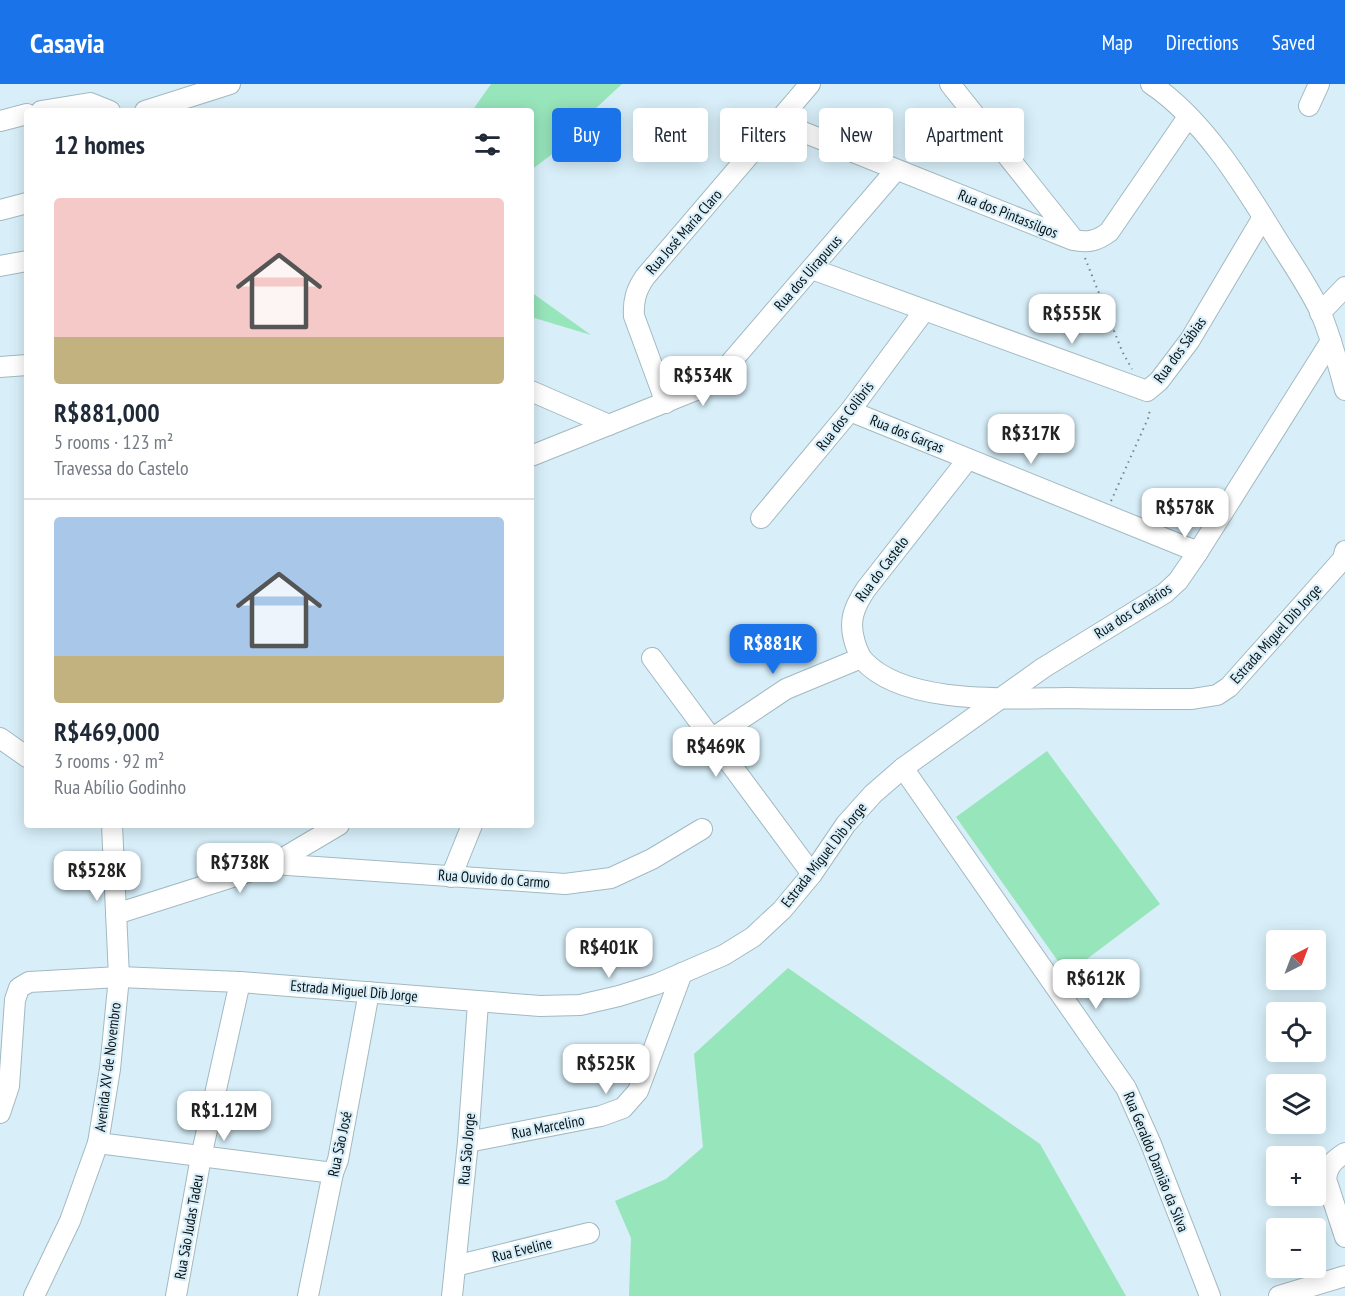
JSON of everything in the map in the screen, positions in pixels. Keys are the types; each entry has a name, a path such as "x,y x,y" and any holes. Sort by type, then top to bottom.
{"street":[{"path":"155,108 230,84"},
{"name":"Rua José Maria Claro","path":"790,108 810,84"},
{"path":"950,84 1077,240 1096,240 1109,232 1188,117"},
{"path":"1151,84 1170,96 1212,143 1263,217 1312,295 1331,341 1345,390"},
{"path":"1309,106 1319,84"},
{"path":"59,108 90,103 102,108"},
{"path":"0,121 24,115"},
{"name":"Rua dos Pintassilgos","path":"807,134 1077,240"},
{"name":"Rua José Maria Claro","path":"666,403 634,316 633,302 638,288 652,269 744,162"},
{"name":"Rua dos Uirapurus","path":"666,403 696,390 719,376 896,170"},
{"path":"0,210 24,204"},
{"name":"Rua dos Sábias","path":"812,270 1142,390 1151,389 1160,381 1190,340 1263,217"},
{"path":"0,266 24,262"},
{"path":"1320,313 1345,287"},
{"name":"Rua dos Colibris","path":"761,518 850,411 924,311"},
{"name":"Rua dos Canários","path":"1000,698 1165,593 1178,581 1331,341"},
{"path":"0,367 24,365"},
{"path":"534,392 609,425"},
{"path":"534,455 666,403"},
{"name":"Rua dos Garças","path":"850,411 1198,552"},
{"name":"Rua do Castelo","path":"861,658 852,635 851,618 855,605 968,459"},
{"name":"Estrada Miguel Dib Jorge","path":"4,1092 9,1086 15,1000 23,984 29,982 119,977 240,982 478,1003 540,1006 580,1005 619,996 682,973 724,955 753,937 782,910 812,874 846,824 873,794 903,768 1000,698 1192,699 1217,695 1229,687 1344,556"},
{"path":"652,658 812,874"},
{"path":"711,739 786,689 861,658 885,676 922,691 962,697 1000,698"},
{"path":"1055,661 1047,671 1050,690 1066,698"},
{"path":"0,738 24,755"},
{"name":"Rua Geraldo Damião da Silva","path":"903,768 1126,1088 1151,1144 1210,1296"},
{"name":"Avenida XV de Novembro","path":"34,1296 70,1221 98,1143 110,1069 119,977 112,828"},
{"path":"116,914 273,864 334,828"},
{"path":"451,877 471,828"},
{"name":"Rua Ouvido do Carmo","path":"273,864 565,884 591,882 611,878 652,859 702,829"},
{"name":"Rua Marcelino","path":"468,1142 601,1116 623,1108 638,1091 682,973"},
{"name":"Rua São Judas Tadeu","path":"176,1296 201,1157 240,982"},
{"name":"Rua São José","path":"308,1296 333,1173 338,1160 369,992"},
{"name":"Rua São Jorge","path":"452,1296 468,1142 478,1003"},
{"path":"0,1113 4,1092"},
{"path":"98,1143 333,1173"},
{"path":"1345,1153 1333,1161 1327,1169 1326,1179 1345,1237"},
{"name":"Rua Eveline","path":"455,1266 589,1233"},
{"path":"1279,1296 1345,1276"}],"path":[{"path":"1077,240 1122,351 1142,390 1150,414 1105,516"}],"green space":[{"path":"491,84 622,84 596,108 552,108 552,154 534,168 534,108 474,108"},
{"path":"534,294 591,335 534,318"},
{"path":"1047,751 1160,904 1067,974 956,817"},
{"path":"788,968 1040,1144 1126,1296 629,1296 631,1238 615,1201 666,1179 703,1147 694,1054"}]}
